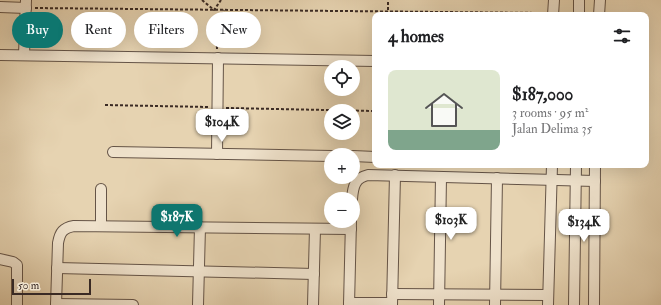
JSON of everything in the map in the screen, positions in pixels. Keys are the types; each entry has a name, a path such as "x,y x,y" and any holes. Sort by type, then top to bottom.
{"street":[{"path":"553,12 554,0"},
{"path":"579,0 579,12"},
{"path":"599,12 600,0"},
{"path":"0,8 26,4 24,55"},
{"path":"0,55 372,61"},
{"path":"217,154 218,58"},
{"path":"113,152 324,156"},
{"path":"360,156 372,157"},
{"path":"351,228 349,304 392,301 440,294 495,300 548,300 552,168"},
{"path":"574,305 576,168"},
{"path":"594,305 595,168"},
{"path":"354,192 356,182 361,177 368,175 595,181"},
{"path":"392,301 395,175"},
{"path":"439,305 441,176"},
{"path":"495,300 497,178"},
{"path":"101,189 101,226"},
{"path":"133,305 56,304 58,243 61,231 66,227 74,226 324,228"},
{"path":"198,305 200,227"},
{"path":"313,305 314,229"},
{"path":"0,259 13,262 17,265 17,305"},
{"path":"57,268 314,274"}],"path":[{"path":"202,0 214,10"},
{"path":"214,10 221,0"},
{"path":"388,0 388,11"},
{"path":"39,8 443,12"},
{"path":"218,58 216,30 218,21 224,10"},
{"path":"105,105 372,111"}]}
